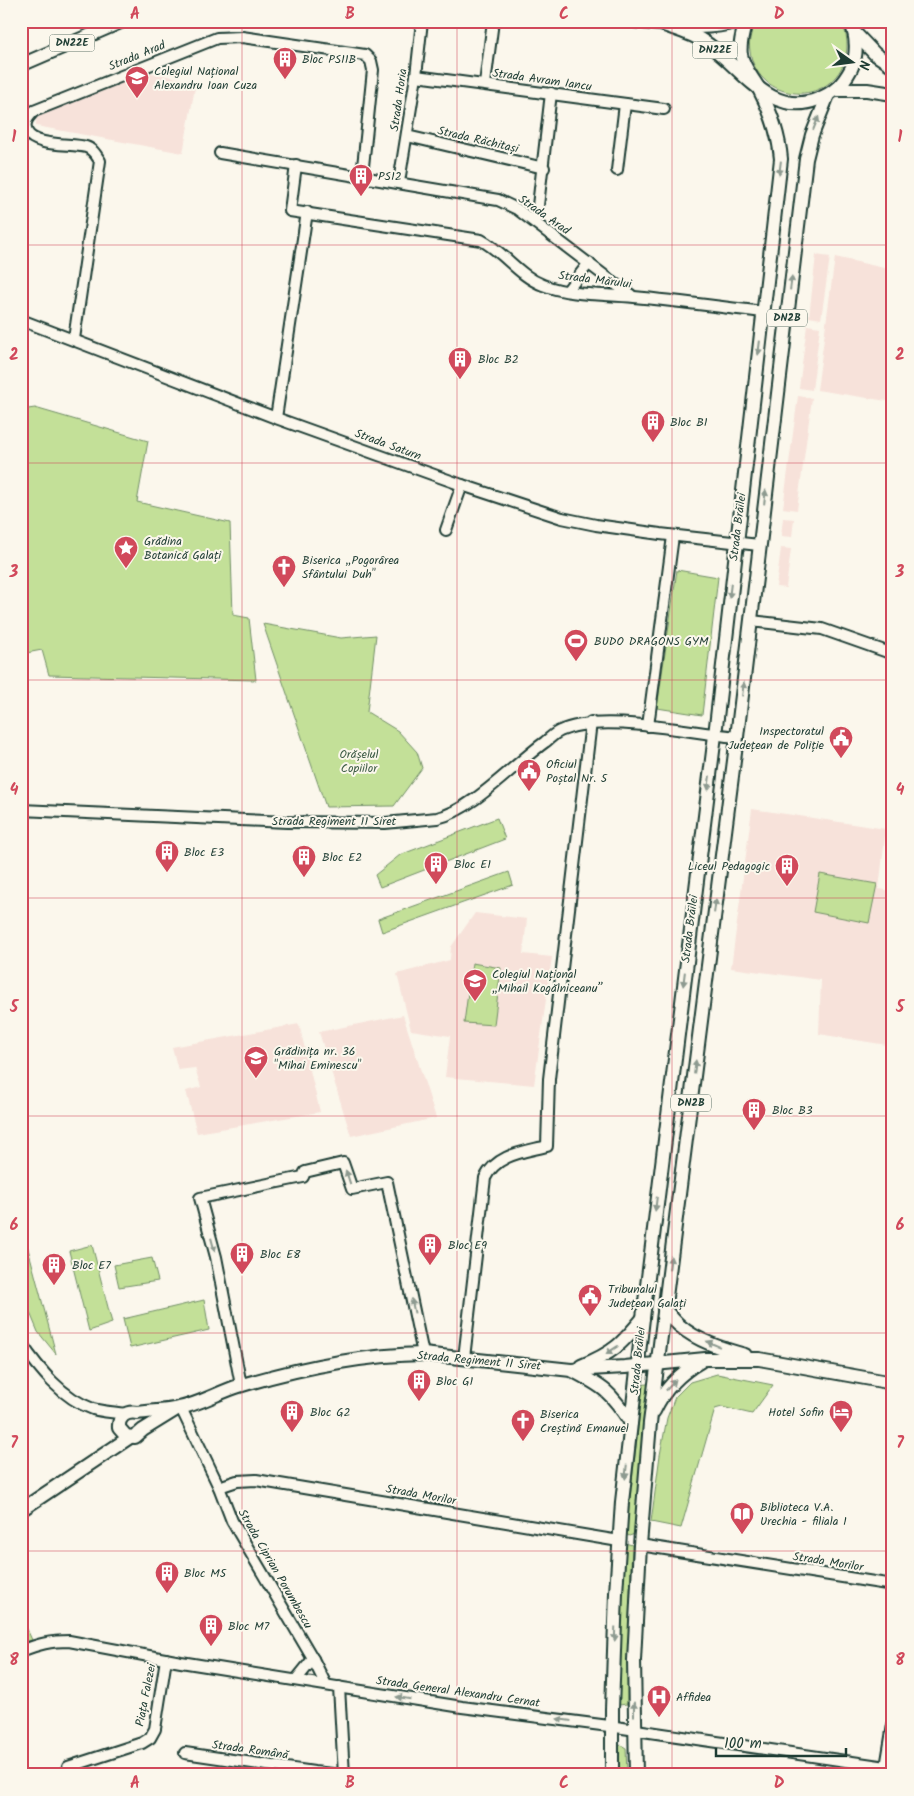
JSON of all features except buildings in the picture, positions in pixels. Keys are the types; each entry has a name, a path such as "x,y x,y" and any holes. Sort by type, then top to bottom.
{"main road":[{"name":"DN22E","path":"21,65 123,21"},
{"name":"DN22E","path":"634,21 714,26 728,25 739,21"},
{"name":"Strada Brăilei","path":"612,1775 619,1542 631,1423 782,159 780,143 773,119 759,88 748,74 741,56 741,37 746,21"},
{"name":"DN22E","path":"655,23 688,34 707,43 759,88"},
{"name":"Strada Brăilei","path":"636,1775 634,1660 640,1545 657,1363 737,737 806,159 812,135 832,93 845,80 853,65 856,49 852,25"},
{"path":"852,25 875,54 893,66"},
{"name":"Strada Brăilei","path":"759,88 772,97 798,104 811,102 832,93"},
{"path":"832,93 868,90 893,94"},
{"path":"664,1308 687,1332 718,1346 759,1359 893,1383"},
{"path":"571,1370 611,1352 625,1341 643,1318"},
{"name":"Strada Regiment 11 Siret","path":"125,1420 179,1408 241,1385 354,1359 423,1354 571,1370 706,1359 759,1359"},
{"path":"650,1423 654,1410 667,1388 690,1368 706,1359"},
{"path":"571,1370 597,1383 608,1391 631,1423"},
{"name":"Strada Regiment 11 Siret","path":"21,1510 130,1437 138,1436 144,1427 179,1408"},
{"path":"104,1454 125,1420 142,1417 144,1427"},
{"path":"125,1420 122,1433 130,1437"}],"street":[{"name":"Strada Horia","path":"399,182 416,76 422,21"},
{"path":"485,84 493,21"},
{"name":"Strada Arad","path":"74,339 100,161 88,147 40,141 29,135 25,128 28,117 34,112 217,38 242,37 365,55 371,61 373,70 362,176"},
{"name":"Strada Avram Iancu","path":"416,76 664,109"},
{"path":"536,223 544,168 551,94"},
{"path":"617,170 625,104"},
{"name":"Strada Răchitași","path":"407,136 544,168"},
{"name":"Strada Arad","path":"220,153 498,200 517,209 634,297"},
{"name":"Strada Mărului","path":"296,165 290,211 307,212 481,240 494,247 529,278 543,285 567,291 763,312"},
{"path":"276,418 307,212"},
{"path":"567,291 589,262"},
{"name":"Strada Saturn","path":"21,320 276,418 462,485 562,518 673,536 759,545"},
{"path":"446,530 462,485"},
{"path":"648,726 673,536"},
{"path":"751,621 822,629 893,654"},
{"path":"464,1358 485,1178 490,1168 501,1160 547,1146 549,1079 591,722"},
{"name":"Strada Regiment 11 Siret","path":"21,810 287,822 385,823 437,818 446,816 469,803 528,754 560,731 578,725 591,722 648,726 737,737"},
{"path":"241,1385 216,1257 200,1198 303,1177 305,1172 343,1163 352,1189 387,1182 423,1354"},
{"path":"21,1343 45,1374 64,1393 97,1410 125,1420"},
{"name":"Strada Ciprian Porumbescu","path":"179,1408 219,1487 232,1521 313,1659 326,1685"},
{"name":"Strada Morilor","path":"219,1487 237,1481 256,1480 619,1542"},
{"name":"Strada Morilor","path":"640,1545 893,1586"},
{"name":"Strada General Alexandru Cernat","path":"21,1651 44,1642 68,1641 166,1659 462,1707 634,1730 889,1768"},
{"name":"Piața Falezei","path":"68,1767 142,1743 150,1738 155,1729 166,1659"},
{"path":"296,1680 313,1659"},
{"path":"339,1687 343,1775"},
{"path":"889,1768 893,1725"},
{"name":"Strada Română","path":"185,1753 343,1775"}],"shaded area":[{"name":"Colegiul Național Alexandru Ioan Cuza","path":"148,72 196,82 183,153 36,126 36,116"},
{"path":"816,255 830,257 821,319 809,317"},
{"path":"835,257 893,270 893,402 817,390"},
{"path":"807,325 820,327 812,390 799,388"},
{"path":"798,396 812,398 797,510 783,508"},
{"path":"783,518 794,519 792,537 781,536"},
{"path":"781,548 791,549 786,588 776,587"},
{"path":"752,809 886,829 879,889 893,891 893,1046 819,1034 821,980 731,968"},
{"name":"Colegiul Național „Mihail Kogălniceanu”","path":"475,913 527,919 523,954 552,957 534,1085 445,1077 450,1036 411,1030 397,974 450,960 451,947"},
{"path":"403,1015 436,1118 351,1136 319,1032"},
{"name":"Grădinița nr. 36 \"Mihai Eminescu\"","path":"299,1024 320,1112 197,1133 186,1091 201,1087 195,1068 178,1070 172,1047"}],"green space":[{"path":"755,21 841,21 846,33 847,45 846,57 841,69 831,82 818,90 804,93 789,92 775,87 764,79 755,67 750,51"},
{"name":"Grădina Botanică Galați","path":"35,408 148,441 137,502 230,523 233,615 249,618 256,680 49,675 42,650 21,654 21,410"},
{"path":"677,570 718,577 702,715 657,708"},
{"name":"Orășelul Copiilor","path":"263,624 341,638 376,635 367,712 398,731 417,752 422,768 394,806 326,807"},
{"path":"497,818 505,839 380,887 375,875 400,855"},
{"path":"509,872 513,885 382,932 378,919"},
{"path":"820,874 877,884 869,923 813,912"},
{"path":"472,963 501,968 494,1025 464,1023"},
{"path":"21,1222 56,1354 38,1332 21,1291"},
{"path":"92,1245 112,1323 89,1331 69,1251"},
{"path":"152,1258 158,1281 119,1287 114,1265"},
{"path":"204,1300 209,1330 130,1348 123,1319"},
{"path":"717,1374 773,1385 752,1414 722,1407 715,1409 681,1528 651,1522 667,1418 675,1397 690,1382"},
{"path":"649,1384 635,1534 629,1536 626,1534 643,1385"},
{"path":"625,1543 632,1545 627,1704 619,1705 619,1630"},
{"path":"21,1616 32,1640 21,1643"},
{"path":"621,1745 626,1748 627,1775 617,1775 617,1748"}],"place":[{"name":"Bloc PS11B","path":"285,80"},
{"name":"Colegiul Național Alexandru Ioan Cuza","path":"137,99"},
{"name":"PS12","path":"361,197"},
{"name":"Bloc B2","path":"460,380"},
{"name":"Bloc B1","path":"653,443"},
{"name":"Grădina Botanică Galați","path":"126,569"},
{"name":"Biserica „Pogorârea Sfântului Duh\"","path":"284,588"},
{"name":"BUDO DRAGONS GYM","path":"576,662"},
{"name":"Inspectoratul Județean de Poliție","path":"841,759"},
{"name":"Oficiul Poștal Nr. 5","path":"529,792"},
{"name":"Bloc E3","path":"167,873"},
{"name":"Bloc E2","path":"304,878"},
{"name":"Bloc E1","path":"436,885"},
{"name":"Liceul Pedagogic","path":"787,887"},
{"name":"Colegiul Național „Mihail Kogălniceanu”","path":"475,1002"},
{"name":"Grădinița nr. 36 \"Mihai Eminescu\"","path":"256,1079"},
{"name":"Bloc B3","path":"754,1131"},
{"name":"Bloc E9","path":"430,1266"},
{"name":"Bloc E8","path":"242,1275"},
{"name":"Bloc E7","path":"54,1286"},
{"name":"Tribunalul Județean Galați","path":"590,1317"},
{"name":"Bloc G1","path":"419,1402"},
{"name":"Bloc G2","path":"292,1433"},
{"name":"Hotel Sofin","path":"841,1433"},
{"name":"Biserica Creștină Emanuel","path":"523,1442"},
{"name":"Biblioteca V.A. Urechia - filiala 1","path":"742,1535"},
{"name":"Bloc M5","path":"167,1594"},
{"name":"Bloc M7","path":"211,1647"},
{"name":"Affidea","path":"659,1718"}]}
